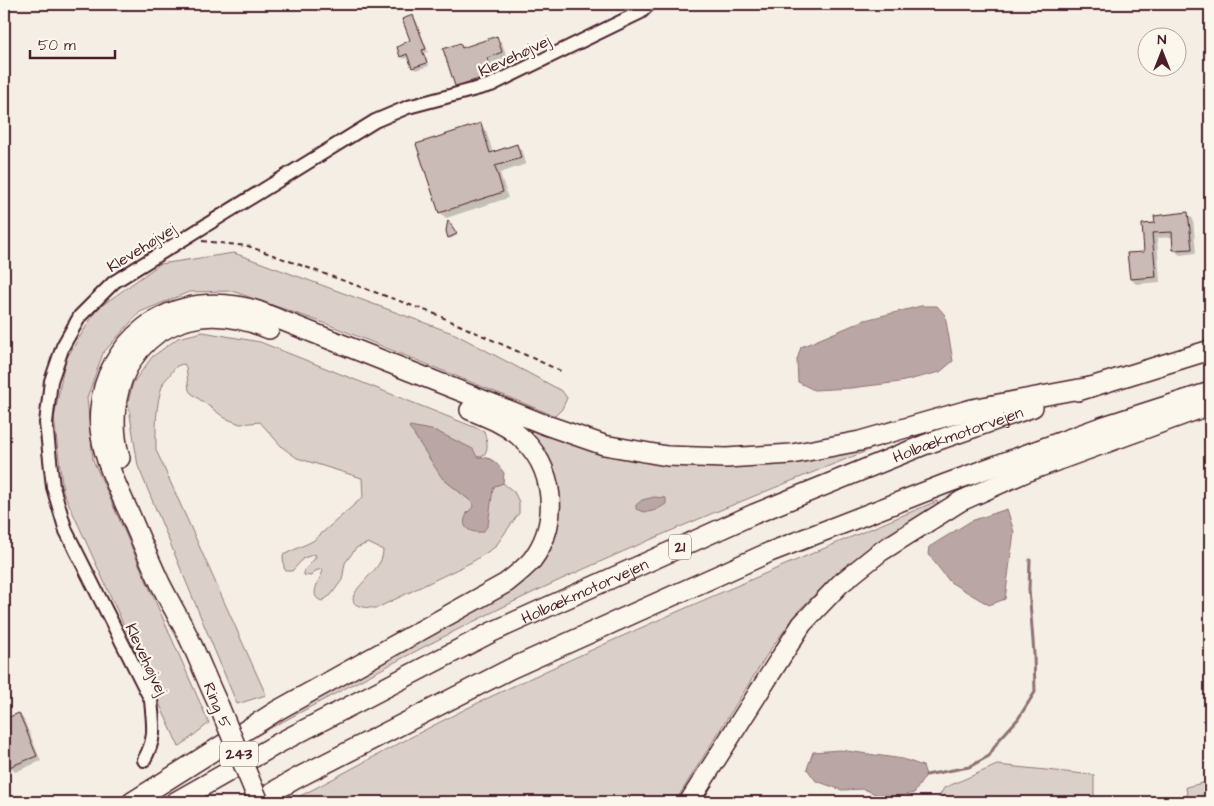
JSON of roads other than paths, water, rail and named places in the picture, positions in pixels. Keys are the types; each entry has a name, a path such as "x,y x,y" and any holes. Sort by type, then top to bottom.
{"highway":[{"path":"188,636 160,582 111,471 104,447 100,409 112,366 123,350 135,336 150,324 165,314 182,308 200,304 222,304 250,308 546,425 604,444 667,456 726,458 792,454 860,440 972,409 1090,387"},
{"path":"132,802 278,710 506,583 520,572 539,548 546,535 550,521 550,494 541,465 531,449 519,436 503,424 255,323 221,317 202,317 186,320 173,326 144,345 125,372 119,387 114,411 114,430 123,468 188,636"},
{"name":"Holbækmotorvejen","path":"175,802 279,743 492,632 754,514 924,445 1090,387 1210,350"},
{"path":"257,802 299,777 510,669 770,552 1101,426 1210,392"},
{"path":"689,802 802,624 840,584 880,552 961,501 1026,472 1210,405"},
{"name":"Ring 5","path":"188,636 219,706 257,802"}],"street":[{"name":"Klevehøjvej","path":"144,760 152,746 154,729 151,700 66,531 53,487 46,423 51,380 63,346 80,316 114,282 374,121 408,107 490,85 641,12 649,4"}],"waterway":[{"path":"926,775 969,767 989,756 998,741 1018,719 1035,692 1029,589 1030,560"}]}
